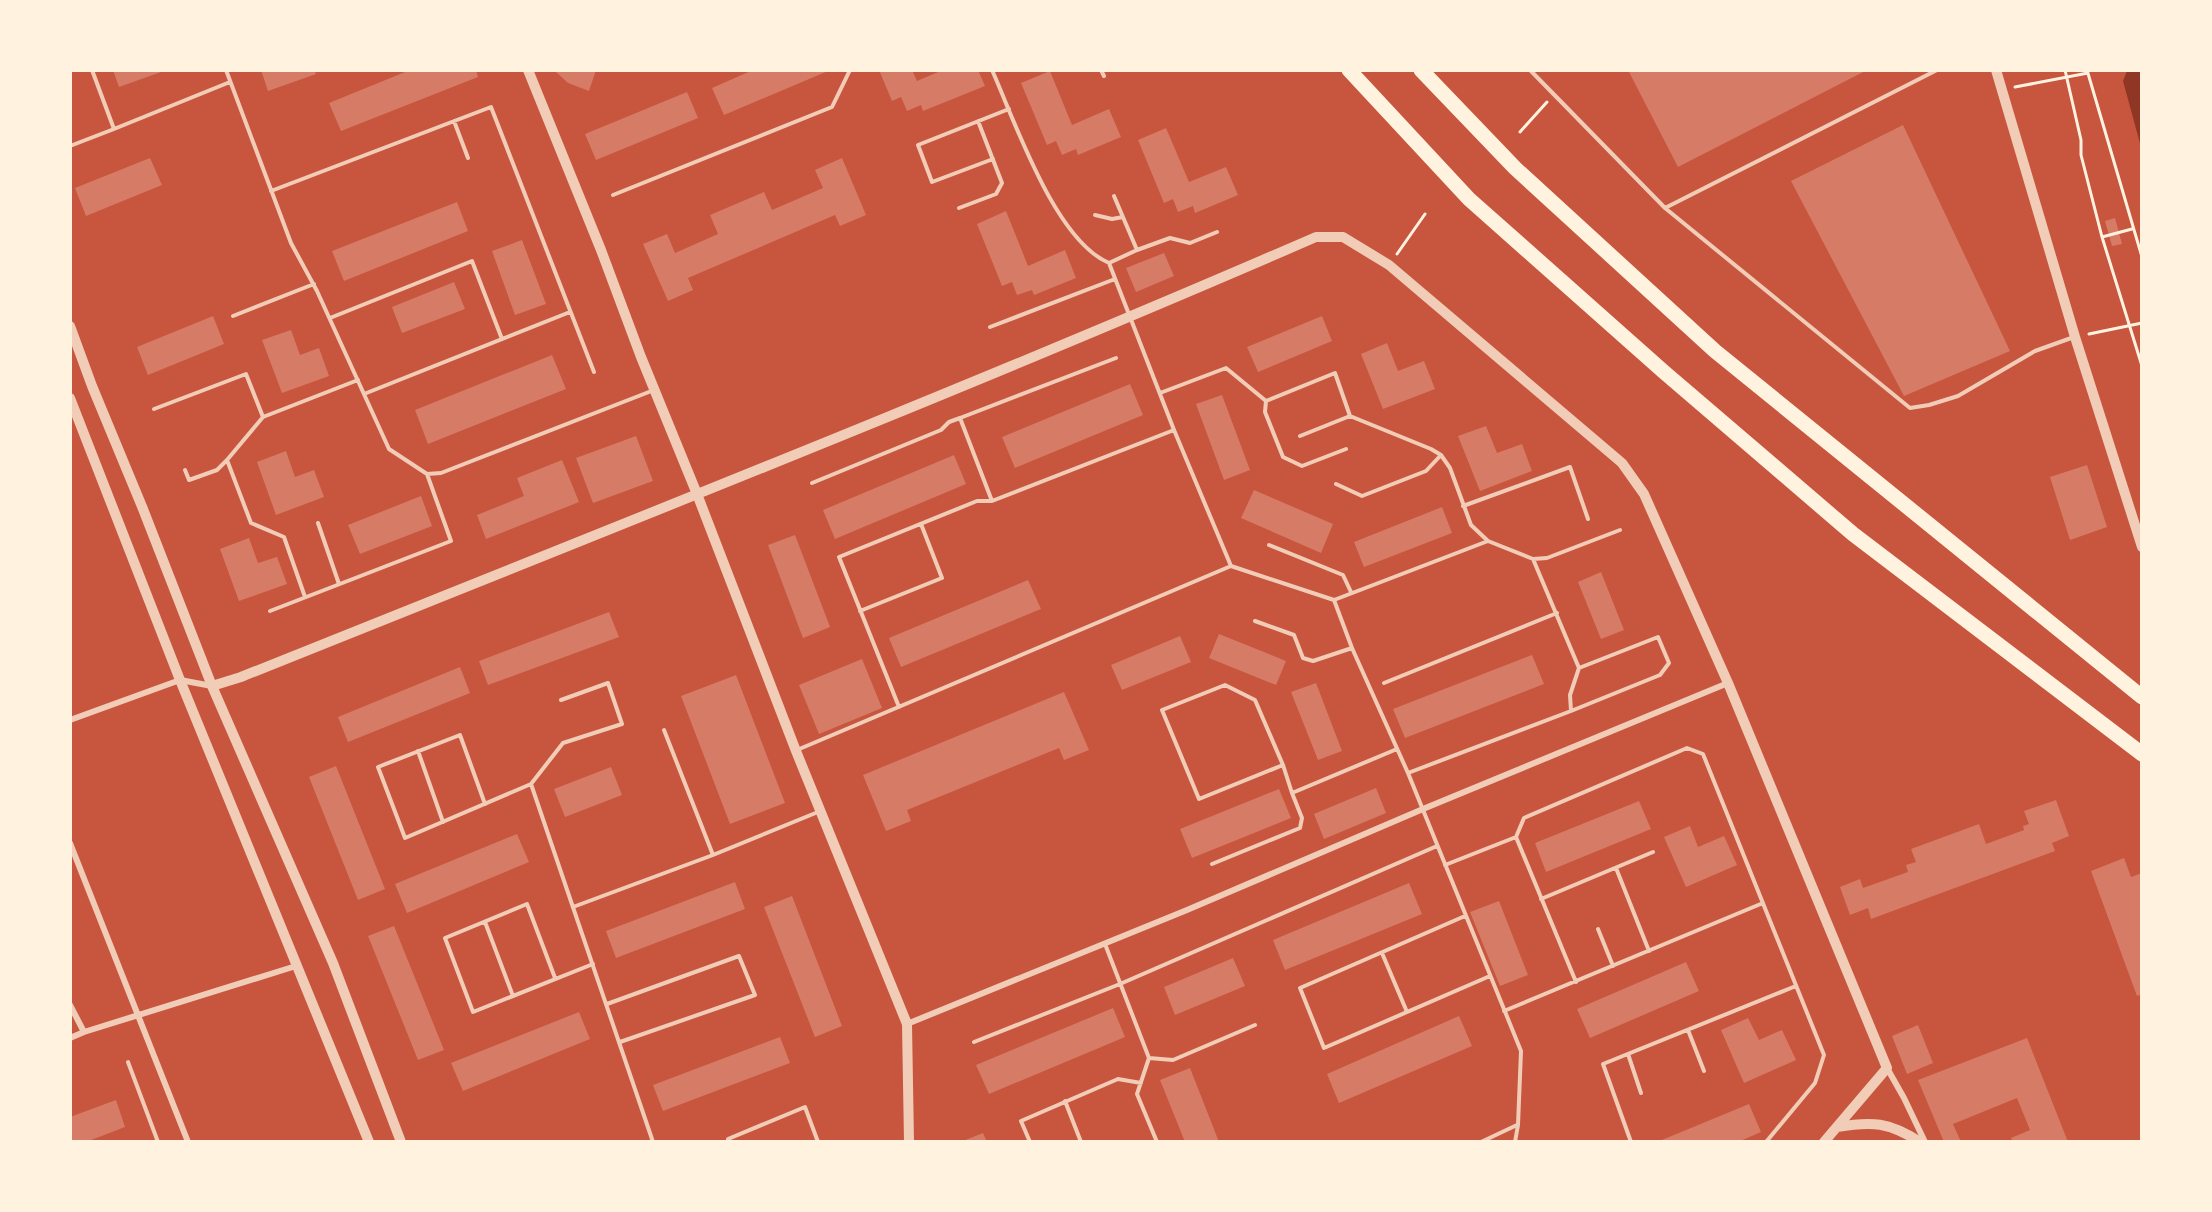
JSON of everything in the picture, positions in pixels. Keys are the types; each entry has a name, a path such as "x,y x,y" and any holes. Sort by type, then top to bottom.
{"highway":[{"path":"1349,70 1469,199 1664,372 1853,534 2142,754"},
{"path":"1421,70 1515,168 1715,351 2142,697"}],"street":[{"path":"528,70 602,250 796,751 907,1024 909,1142"},
{"path":"1996,70 2075,337 2142,547"},
{"path":"70,720 180,680 212,686 241,677 1131,318 1317,237 1343,237 1389,265 1622,463 1644,494 1728,683 1887,1068 1904,1098 1922,1142"},
{"path":"70,326 212,686 333,963 401,1142"},
{"path":"70,398 180,680 369,1142"},
{"path":"907,1024 1728,683"},
{"path":"70,843 188,1142"},
{"path":"70,1038 296,966"},
{"path":"70,1005 84,1032"},
{"path":"1824,1142 1887,1068"},
{"path":"1837,1127 1875,1122 1889,1125 1922,1142"}],"lane":[{"path":"92,70 114,129"},
{"path":"226,70 291,243 314,284 389,449 427,474 451,541 270,611"},
{"path":"613,195 832,107 850,70"},
{"path":"992,70 1047,193 1071,232 1095,257 1109,263 1174,430 1231,566"},
{"path":"1101,70 1104,76"},
{"path":"1530,70 1665,208 1910,408 1958,396 2035,351 2075,337"},
{"path":"1665,208 1936,70"},
{"path":"70,146 230,82"},
{"path":"271,191 491,107 594,372"},
{"path":"993,159 932,182 918,145 1009,109"},
{"path":"454,121 468,158"},
{"path":"959,208 996,194 1002,183 978,121"},
{"path":"1114,196 1137,250"},
{"path":"1095,215 1112,219 1123,217"},
{"path":"1109,263 1170,238 1190,243 1217,232"},
{"path":"330,318 472,261 502,339"},
{"path":"990,327 1115,279"},
{"path":"233,316 314,284"},
{"path":"364,394 570,312"},
{"path":"812,483 941,430 949,422 1116,358"},
{"path":"1160,393 1226,368 1266,401"},
{"path":"1266,401 1335,373 1350,416"},
{"path":"154,409 246,374 263,417"},
{"path":"185,470 189,480 217,470 263,417 358,381"},
{"path":"427,474 441,473 655,390"},
{"path":"1266,401 1264,412 1283,458 1302,466 1346,449"},
{"path":"1300,436 1350,416 1431,449 1441,455 1450,468 1471,525 1488,541 1533,559 1547,558 1620,530"},
{"path":"960,418 992,501"},
{"path":"899,706 839,557 976,501 992,501 1174,430"},
{"path":"1336,484 1362,496 1426,471 1441,455"},
{"path":"227,460 251,523 284,537 305,597"},
{"path":"1464,506 1570,466 1588,519"},
{"path":"318,523 339,584"},
{"path":"860,611 942,578 921,524"},
{"path":"796,751 1231,566 1334,600 1488,541"},
{"path":"1269,545 1343,575 1352,592"},
{"path":"1533,559 1579,668 1570,694 1571,711"},
{"path":"1334,600 1352,648 1423,809 1521,1052 1518,1125 1515,1142"},
{"path":"1384,683 1557,613"},
{"path":"1255,621 1294,635 1303,658 1313,661 1352,648"},
{"path":"1408,773 1660,675 1669,663 1658,637 1579,668"},
{"path":"485,804 460,735 378,767 405,838 485,804 531,784 563,743 622,723 608,683 561,700"},
{"path":"1212,864 1300,828 1302,818 1283,765 1255,700 1225,685 1162,710 1199,799 1283,765"},
{"path":"664,730 713,855"},
{"path":"1576,982 1516,837 1524,818 1687,748 1703,754 1824,1055 1815,1083 1766,1142"},
{"path":"1292,793 1397,749"},
{"path":"418,751 443,822"},
{"path":"531,784 653,1142"},
{"path":"573,907 713,855 822,811"},
{"path":"1445,865 1516,837"},
{"path":"974,1042 1120,984 1437,846"},
{"path":"1541,899 1653,852"},
{"path":"1616,868 1649,951"},
{"path":"1504,1011 1762,903"},
{"path":"555,978 527,904 445,938 473,1012 593,964"},
{"path":"1465,916 1300,988 1324,1048 1490,976"},
{"path":"485,921 513,996"},
{"path":"1598,929 1613,966"},
{"path":"1104,944 1149,1058 1137,1094 1157,1142"},
{"path":"1382,953 1407,1012"},
{"path":"607,1004 739,956 755,995 620,1042"},
{"path":"1631,1142 1603,1064 1796,986"},
{"path":"1149,1058 1173,1060 1255,1025"},
{"path":"1688,1030 1704,1071"},
{"path":"1628,1054 1641,1093"},
{"path":"128,1062 158,1142"},
{"path":"1030,1142 1021,1121 1118,1079 1141,1083"},
{"path":"1065,1101 1081,1142"},
{"path":"729,1142 728,1138 805,1107 818,1142"},
{"path":"1481,1142 1518,1125"}],"path":[{"path":"2065,70 2081,140 2081,155 2102,237 2142,366"},
{"path":"2001,89 2087,72 2142,257"},
{"path":"1520,132 1554,94"},
{"path":"1389,265 1425,214"},
{"path":"2102,237 2132,229"},
{"path":"2075,337 2142,323"}],"shaded area":[{"path":"2127,71 2141,71 2141,147 2123,81"}],"building":[{"path":"113,70 164,70 164,71 119,87"},
{"path":"261,70 314,70 316,74 268,91"},
{"path":"410,70 476,70 478,77 341,131 329,103"},
{"path":"554,70 596,70 589,91 568,83"},
{"path":"753,70 828,71 724,115 712,88"},
{"path":"879,70 912,70 917,81 943,70 978,70 985,86 923,111 921,105 907,111 901,97 892,101"},
{"path":"1628,70 1867,70 1678,167"},
{"path":"1050,71 1072,125 1109,109 1121,137 1078,155 1076,149 1062,155 1056,141 1047,145 1021,83"},
{"path":"687,92 698,118 596,160 585,134"},
{"path":"1903,125 2010,351 1904,396 1791,181"},
{"path":"1166,128 1189,182 1226,167 1238,195 1195,213 1193,206 1178,212 1173,199 1164,203 1138,140"},
{"path":"150,158 162,185 86,216 75,188"},
{"path":"842,158 866,215 840,226 835,215 688,278 693,290 668,301 643,244 667,234 675,253 718,234 710,215 764,192 772,210 823,188 815,170"},
{"path":"457,202 468,231 344,281 332,251"},
{"path":"1006,211 1028,266 1065,250 1076,278 1034,295 1032,290 1017,295 1012,282 1002,286 977,224"},
{"path":"2115,218 2122,244 2112,246 2105,221"},
{"path":"522,240 546,304 515,315 492,251"},
{"path":"1164,253 1174,276 1136,292 1126,268"},
{"path":"454,282 465,309 402,333 392,307"},
{"path":"213,316 224,344 148,375 137,347"},
{"path":"1322,316 1332,341 1258,372 1247,347"},
{"path":"291,330 300,355 319,348 329,376 282,393 262,340"},
{"path":"1387,343 1398,371 1424,361 1435,389 1383,409 1361,354"},
{"path":"552,355 566,389 428,444 415,410"},
{"path":"1130,384 1143,415 1015,468 1002,437"},
{"path":"1222,395 1250,470 1224,480 1196,404"},
{"path":"1486,426 1497,453 1522,444 1532,471 1480,491 1458,436"},
{"path":"636,436 653,481 593,503 576,458"},
{"path":"286,451 295,477 314,470 324,497 276,515 257,462"},
{"path":"954,455 966,484 835,539 823,510"},
{"path":"562,460 579,502 486,539 477,515 524,496 517,478"},
{"path":"2087,465 2107,527 2070,540 2050,477"},
{"path":"1254,490 1333,524 1321,553 1241,518"},
{"path":"421,496 432,526 360,554 348,525"},
{"path":"1442,507 1452,533 1364,567 1354,542"},
{"path":"795,535 830,627 803,638 768,545"},
{"path":"249,538 258,563 277,557 287,584 239,601 220,549"},
{"path":"1601,572 1624,630 1601,639 1578,582"},
{"path":"1028,580 1041,609 901,667 889,638"},
{"path":"609,612 619,637 488,685 479,661"},
{"path":"1219,634 1286,661 1276,685 1209,658"},
{"path":"1180,636 1191,662 1122,690 1111,665"},
{"path":"1532,655 1544,684 1405,738 1393,709"},
{"path":"862,659 882,708 819,734 799,685"},
{"path":"460,667 470,693 348,742 338,717"},
{"path":"736,675 785,803 730,824 681,696"},
{"path":"1316,683 1342,751 1318,760 1291,692"},
{"path":"1064,692 1089,750 1064,760 1059,748 907,810 911,821 886,831 863,775"},
{"path":"336,766 385,889 358,900 309,777"},
{"path":"611,767 622,795 565,817 554,789"},
{"path":"1376,788 1386,813 1324,839 1314,814"},
{"path":"1279,789 1291,818 1192,858 1180,829"},
{"path":"2056,800 2069,836 2052,843 2055,851 1871,919 1868,908 1850,915 1840,887 1860,879 1863,888 1908,872 1906,865 1916,862 1911,849 1979,824 1986,844 2024,830 2023,826 2029,824 2024,811"},
{"path":"1639,801 1651,829 1546,872 1535,843"},
{"path":"1690,826 1698,847 1724,836 1737,865 1686,887 1664,837"},
{"path":"517,834 529,862 407,913 395,884"},
{"path":"2124,858 2131,877 2142,873 2142,994 2137,996 2091,871"},
{"path":"735,882 745,909 616,958 606,931"},
{"path":"1409,883 1422,914 1285,970 1273,940"},
{"path":"792,896 842,1026 815,1037 764,907"},
{"path":"1499,901 1528,975 1500,986 1470,912"},
{"path":"394,926 444,1050 418,1060 368,936"},
{"path":"1233,958 1245,986 1175,1015 1164,987"},
{"path":"1686,962 1699,991 1590,1038 1577,1009"},
{"path":"1113,1008 1125,1037 989,1094 976,1065"},
{"path":"579,1012 590,1039 463,1091 451,1063"},
{"path":"1459,1016 1472,1046 1339,1103 1327,1074"},
{"path":"1748,1018 1759,1040 1782,1030 1796,1060 1744,1083 1721,1030"},
{"path":"1918,1025 1933,1063 1907,1074 1892,1036"},
{"path":"780,1037 790,1063 663,1111 653,1085"},
{"path":"2027,1038 2068,1142 2013,1142 2011,1138 2030,1130 2017,1098 1953,1124 1961,1142 1944,1142 1918,1080"},
{"path":"1190,1068 1219,1142 1185,1142 1160,1080"},
{"path":"116,1100 125,1127 86,1142 70,1142 70,1117"},
{"path":"1749,1104 1761,1132 1738,1142 1657,1142"},
{"path":"983,1133 987,1142 963,1142 963,1141"}]}
